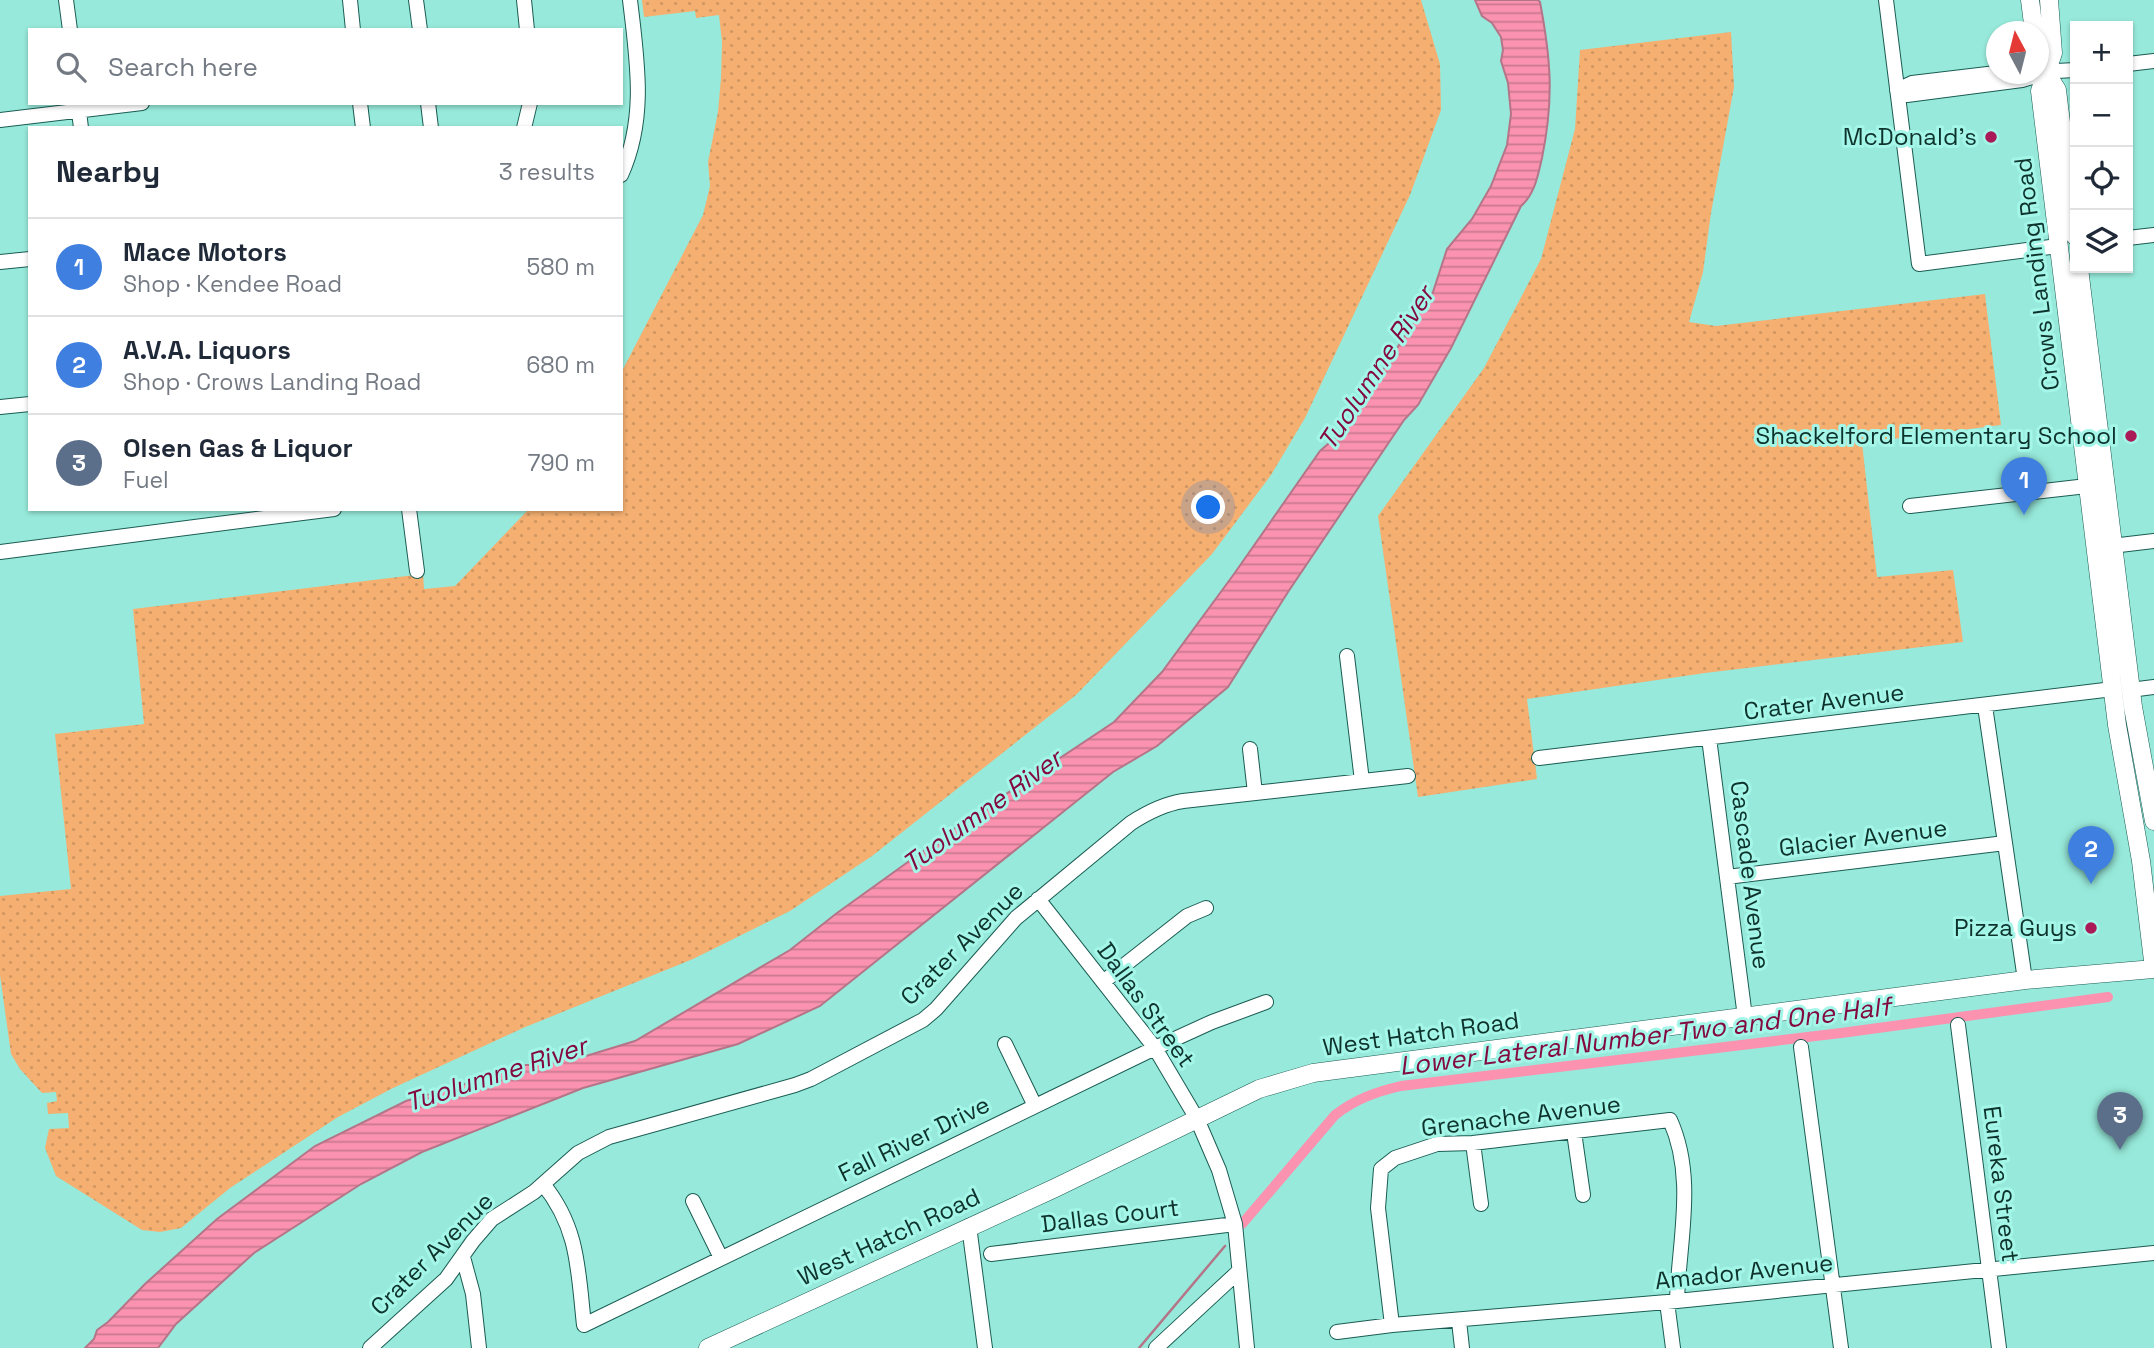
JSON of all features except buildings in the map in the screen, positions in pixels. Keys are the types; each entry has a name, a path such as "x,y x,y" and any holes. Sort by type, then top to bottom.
{"main road":[{"name":"Crows Landing Road","path":"2049,0 2053,53 2049,58"},
{"path":"2030,1 2033,21"},
{"name":"Crows Landing Road","path":"2049,79 2057,90 2072,210"},
{"name":"Crows Landing Road","path":"2040,84 2087,486 2104,547 2103,610 2122,690"},
{"path":"2058,246 2066,250 2069,258 2076,303 2086,331"},
{"name":"Crows Landing Road","path":"2080,273 2104,547 2154,969"},
{"path":"2122,690 2121,696 2136,753 2142,761 2154,821"},
{"name":"West Hatch Road","path":"708,1348 1259,1089 1314,1073 2025,980 2154,969"}],"street":[{"path":"66,0 70,28"},
{"path":"350,0 353,28"},
{"path":"416,0 420,28"},
{"path":"524,0 527,28"},
{"path":"623,170 632,146 639,108 638,67 627,32 630,0"},
{"path":"1886,0 1919,264 2058,246"},
{"path":"2027,21 2030,1"},
{"path":"2133,63 2154,61"},
{"path":"2049,68 2070,70"},
{"path":"1897,90 1912,83 1986,74"},
{"path":"1897,90 1907,95 1991,84"},
{"path":"0,120 78,107 110,105"},
{"path":"360,105 363,126"},
{"path":"429,105 431,126"},
{"path":"524,126 530,105"},
{"path":"78,107 81,126"},
{"path":"2133,237 2154,235"},
{"path":"0,262 28,259"},
{"path":"0,407 28,404"},
{"path":"1910,506 2087,486"},
{"path":"0,552 318,511"},
{"path":"409,511 417,571"},
{"path":"2104,547 2154,541"},
{"path":"1347,656 1362,781"},
{"name":"Crater Avenue","path":"1539,758 2154,687"},
{"path":"1985,706 2025,980"},
{"name":"Cascade Avenue","path":"1709,738 1745,1017"},
{"path":"1250,749 1255,793"},
{"name":"Crater Avenue","path":"370,1348 446,1279 492,1219 534,1192 578,1153 609,1137 811,1079 923,1020 936,1009 1010,925 1038,899 1144,814 1170,803 1408,776"},
{"name":"Glacier Avenue","path":"1727,877 2005,843"},
{"name":"Dallas Street","path":"1038,899 1155,1048 1197,1119 1219,1170 1235,1224 1247,1348"},
{"path":"1103,982 1187,916 1206,908"},
{"name":"Fall River Drive","path":"543,1184 562,1211 573,1238 584,1325 1155,1048 1212,1022 1266,1002"},
{"name":"Eureka Street","path":"1958,1025 1998,1348"},
{"path":"1004,1044 1035,1106"},
{"path":"1801,1047 1841,1348"},
{"name":"Grenache Avenue","path":"1392,1325 1378,1208 1381,1169 1395,1158 1437,1144 1473,1143 1670,1120 1679,1139 1686,1201 1672,1301"},
{"path":"1574,1132 1583,1195"},
{"path":"1473,1143 1481,1204"},
{"path":"693,1200 721,1258"},
{"name":"Dallas Court","path":"991,1254 1235,1224"},
{"path":"969,1226 985,1348"},
{"name":"Amador Avenue","path":"1337,1332 2154,1253"},
{"path":"463,1258 473,1294 480,1348"},
{"path":"1157,1348 1238,1272"},
{"path":"1672,1301 1673,1348"},
{"path":"1459,1321 1462,1348"}],"shaded area":[{"path":"642,0 1421,0 1440,64 1441,110 1410,195 1305,418 1271,475 1212,554 1076,695 872,856 790,911 693,959 523,1028 393,1088 338,1117 230,1188 181,1228 160,1232 142,1230 56,1176 45,1148 49,1129 69,1128 68,1113 48,1114 47,1103 57,1101 56,1092 42,1093 20,1069 11,1054 0,975 0,896 71,889 55,734 144,724 133,609 423,574 424,589 455,586 527,511 623,511 623,369 703,215 710,186 708,162 718,112 721,78 722,42 719,15 696,18 695,11 644,17"},
{"path":"1731,32 1734,87 1703,272 1689,322 1716,326 1985,294 2001,425 1862,443 1877,577 1953,570 1963,642 1705,673 1527,699 1537,779 1418,797 1378,516 1484,368 1541,259 1575,129 1580,50"}],"water":[{"name":"Tuolumne River","path":"1475,0 1540,2 1549,61 1550,98 1546,137 1535,184 1530,196 1521,206 1451,348 1418,405 1404,420 1288,592 1228,687 1157,746 1113,772 820,1006 738,1044 583,1088 422,1152 361,1184 254,1253 176,1324 158,1348 85,1348 94,1339 97,1330 217,1219 315,1146 406,1101 486,1078 518,1065 532,1065 546,1057 586,1056 635,1041 790,950 958,826 1114,722 1162,672 1320,451 1345,429 1433,292 1447,249 1472,219 1491,186 1507,145 1511,114 1508,83 1501,61 1501,37 1492,23 1482,16"}],"waterway":[{"name":"Lower Lateral Number Two and One Half","path":"1242,1224 1335,1115 1358,1100 1392,1088 2108,997"},
{"name":"Lower Lateral Number Two and One Half","path":"1139,1348 1225,1246"}],"place":[{"name":"McDonald's","path":"1991,137"},
{"name":"Shackelford Elementary School","path":"2131,436"},
{"name":"Mace Motors","path":"2024,515"},
{"name":"A.V.A. Liquors","path":"2091,884"},
{"name":"Pizza Guys","path":"2091,928"},
{"name":"Olsen Gas & Liquor","path":"2120,1150"}]}
